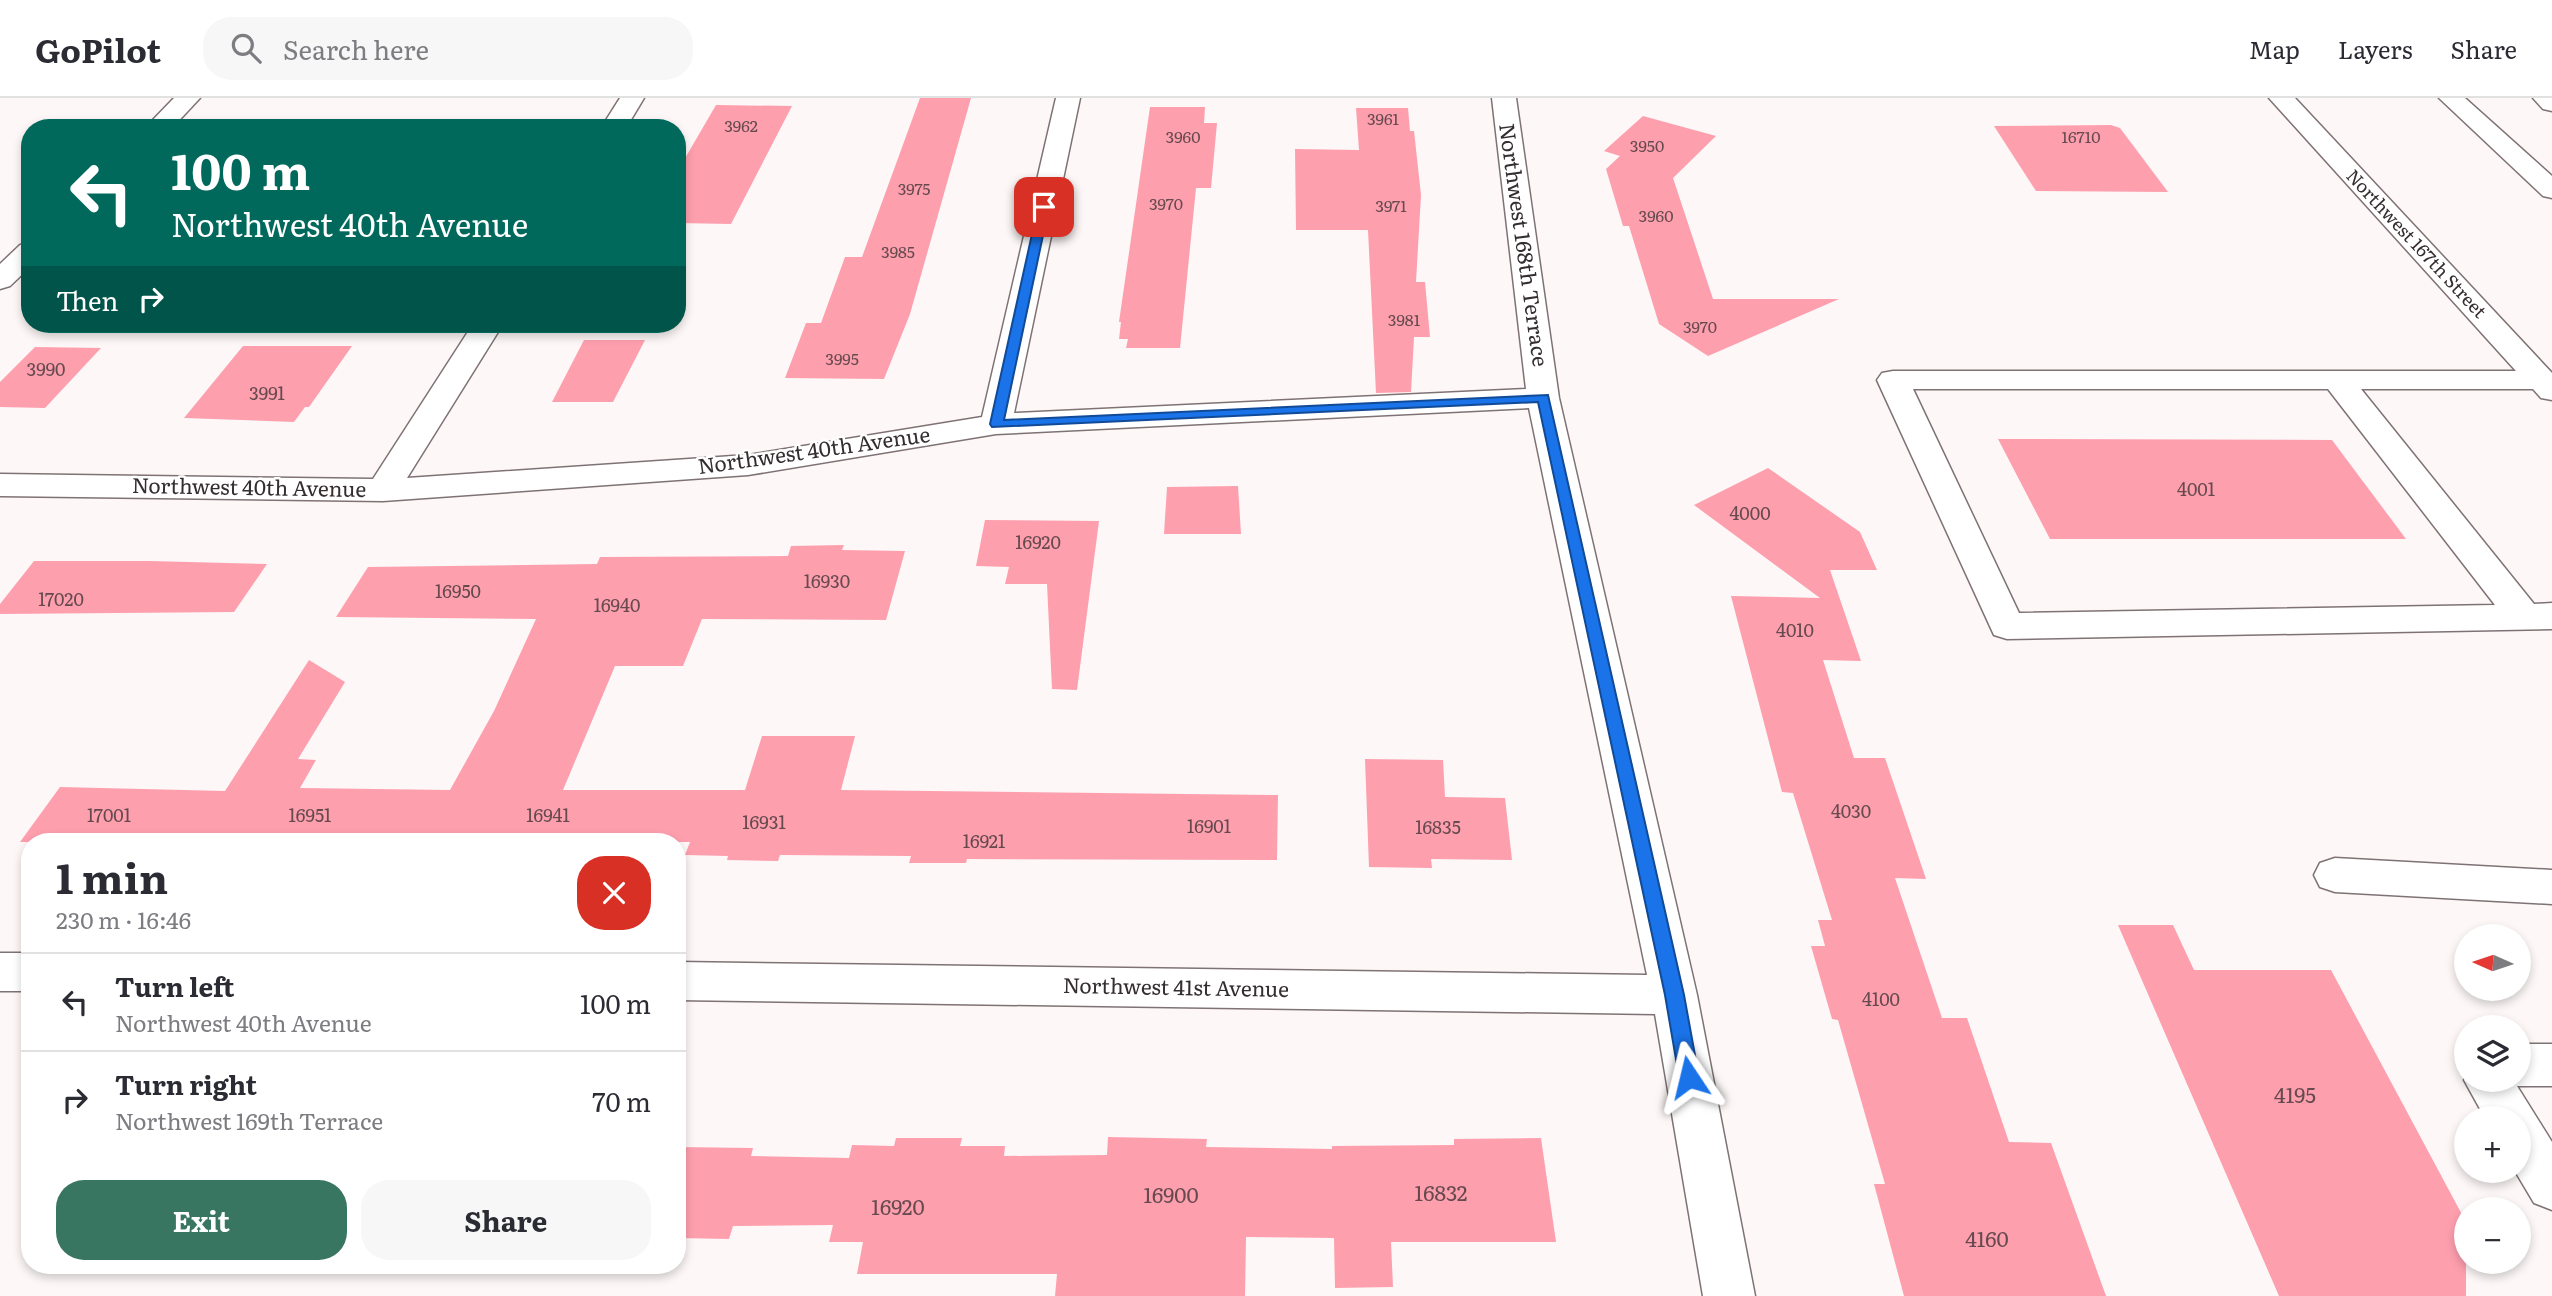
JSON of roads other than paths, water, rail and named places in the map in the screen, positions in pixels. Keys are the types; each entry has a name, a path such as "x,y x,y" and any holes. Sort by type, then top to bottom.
{"main road":[{"path":"166,119 188,98"},
{"path":"619,119 632,98"},
{"path":"996,424 1068,98"},
{"name":"Northwest 168th Terrace","path":"1504,98 1544,398 1674,995 1729,1296"},
{"name":"Northwest 167th Street","path":"2281,98 2547,385"},
{"path":"2451,98 2552,190"},
{"path":"2545,98 2552,104"},
{"path":"0,280 21,260"},
{"path":"383,490 482,333"},
{"path":"2538,616 2007,626 1893,380 2336,379 2547,385"},
{"path":"2336,379 2538,616"},
{"name":"Northwest 40th Avenue","path":"0,485 383,490 748,465 996,424 1544,398"},
{"path":"2335,875 2552,887"},
{"path":"0,972 21,972"},
{"name":"Northwest 41st Avenue","path":"686,981 1674,995"},
{"path":"2531,1065 2552,1065"},
{"path":"2531,1152 2552,1187"}]}
